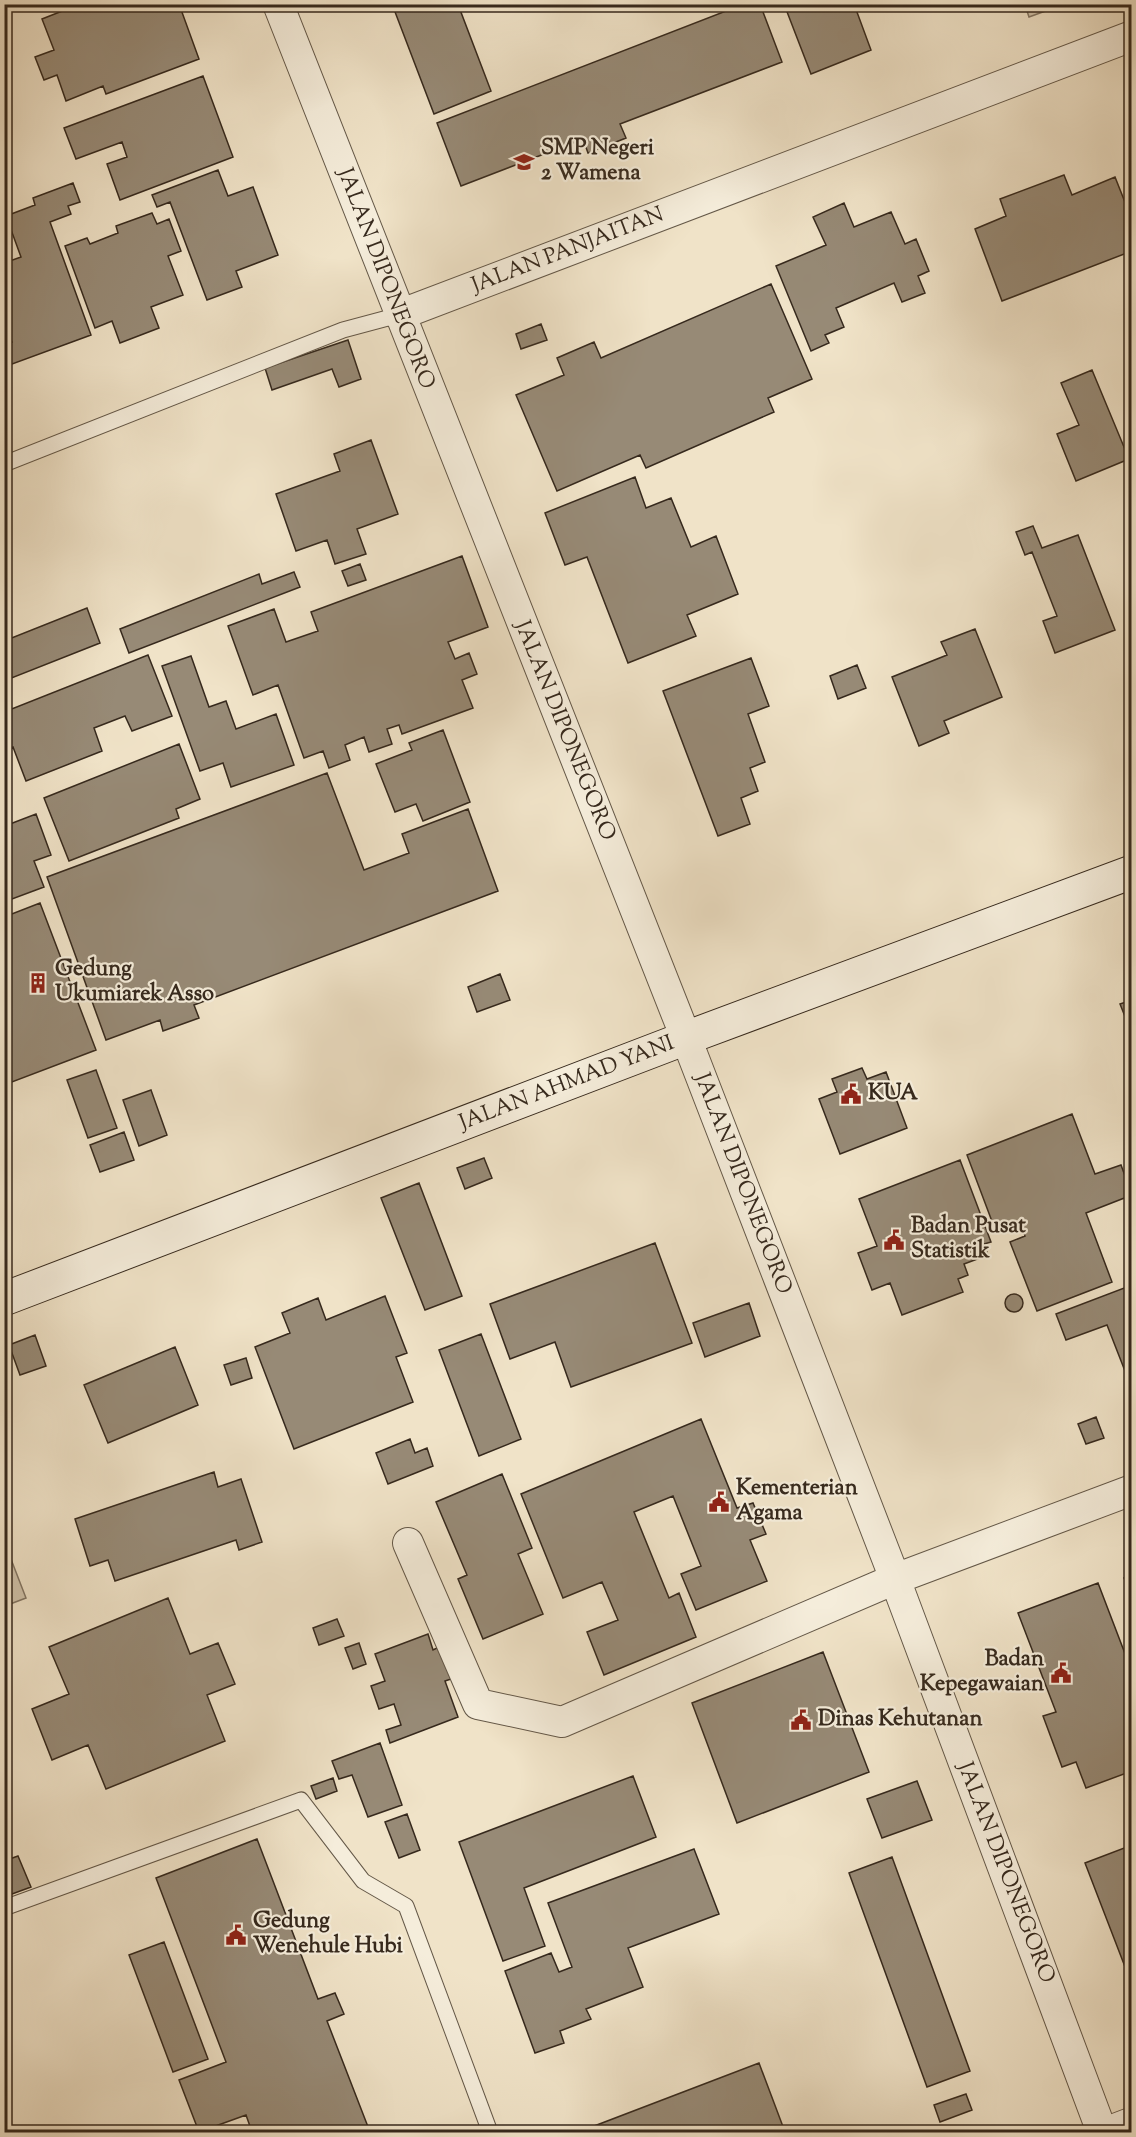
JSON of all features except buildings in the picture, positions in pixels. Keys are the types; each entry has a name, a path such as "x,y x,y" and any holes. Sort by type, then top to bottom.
{"main road":[{"name":"JALAN AHMAD YANI","path":"4,1299 686,1038 1131,872"},
{"path":"1111,2133 1131,2124"}],"street":[{"name":"JALAN DIPONEGORO","path":"278,4 686,1038 895,1579 1102,2133"},
{"name":"JALAN PANJAITAN","path":"399,315 1131,36"},
{"path":"408,1543 478,1704 562,1722 895,1579 1131,1490"}],"lane":[{"name":"JALAN PANJAITAN","path":"4,464 344,330 399,315"},
{"path":"4,1908 300,1800 363,1881 406,1906 490,2133"}],"shaded area":[{"path":"1025,5 1062,5 1029,17"},
{"path":"4,1541 26,1598 5,1606 4,1606"}],"place":[{"name":"SMP Negeri 2 Wamena","path":"524,162"},
{"name":"Gedung Ukumiarek Asso","path":"38,983"},
{"name":"KUA","path":"851,1094"},
{"name":"Badan Pusat Statistik","path":"894,1240"},
{"name":"Kementerian Agama","path":"719,1502"},
{"name":"Badan Kepegawaian","path":"1061,1673"},
{"name":"Dinas Kehutanan","path":"801,1720"},
{"name":"Gedung Wenehule Hubi","path":"236,1935"}]}
